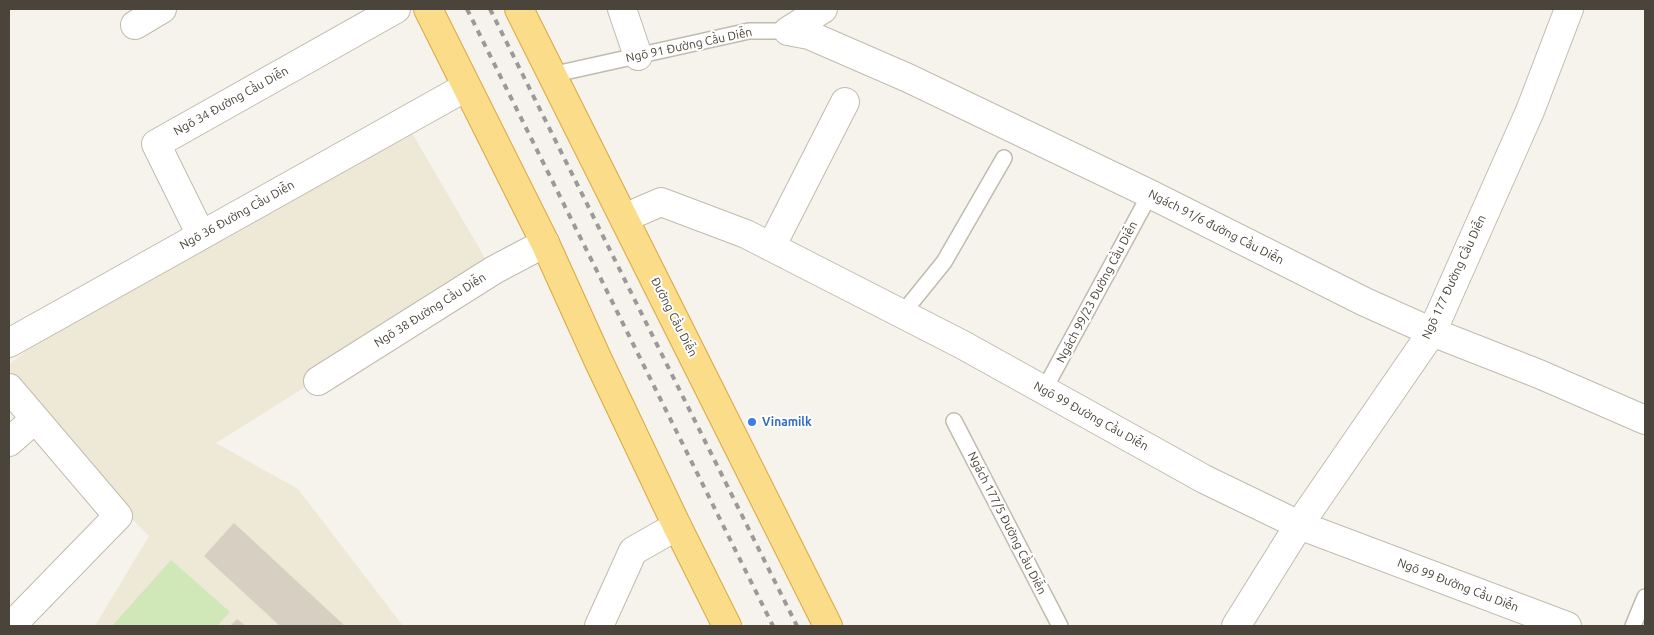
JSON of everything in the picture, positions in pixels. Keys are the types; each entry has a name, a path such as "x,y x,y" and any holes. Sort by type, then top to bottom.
{"highway":[{"path":"428,9 545,243 598,360 727,626"},
{"name":"Đường Cầu Diễn","path":"519,9 828,626"}],"street":[{"path":"135,25 162,9"},
{"name":"Ngõ 34 Đường Cầu Diễn","path":"201,235 156,144 396,9"},
{"path":"622,9 638,56"},
{"path":"788,31 823,9"},
{"name":"Ngõ 177 Đường Cầu Diễn","path":"1236,626 1299,525 1432,332 1530,111 1569,9"},
{"name":"Ngách 91/6 đường Cầu Diễn","path":"788,31 809,35 908,78 1150,194 1365,302 1432,332 1539,374 1645,420"},
{"name":"Ngõ 36 Đường Cầu Diễn","path":"9,343 466,87"},
{"path":"771,247 845,102"},
{"name":"Ngõ 99 Đường Cầu Diễn","path":"624,218 661,202 746,234 902,314 1204,479 1299,525 1567,626"},
{"name":"Ngõ 38 Đường Cầu Diễn","path":"318,381 494,270 545,243"},
{"path":"9,388 118,516 11,626"},
{"path":"9,442 35,419"},
{"path":"599,626 632,551 677,526"}],"lane":[{"name":"Ngõ 91 Đường Cầu Diễn","path":"551,75 749,31 788,31"},
{"path":"902,314 944,262 1004,158"},
{"name":"Ngách 99/23 Đường Cầu Diễn","path":"1044,390 1150,194"},
{"name":"Ngách 177/5 Đường Cầu Diễn","path":"954,421 1060,626"},
{"path":"1633,626 1645,597"}],"shaded area":[{"path":"409,128 492,270 216,443 298,489 403,626 95,626 149,536 9,380 9,365 37,341"}],"green space":[{"path":"171,560 230,612 217,626 112,626"}],"building":[{"path":"234,523 345,626 280,626 204,556"},
{"path":"237,619 246,626 230,626"}],"railway":[{"path":"467,9 773,626"},
{"path":"490,9 797,626"}],"place":[{"name":"Vinamilk","path":"752,422"}]}
